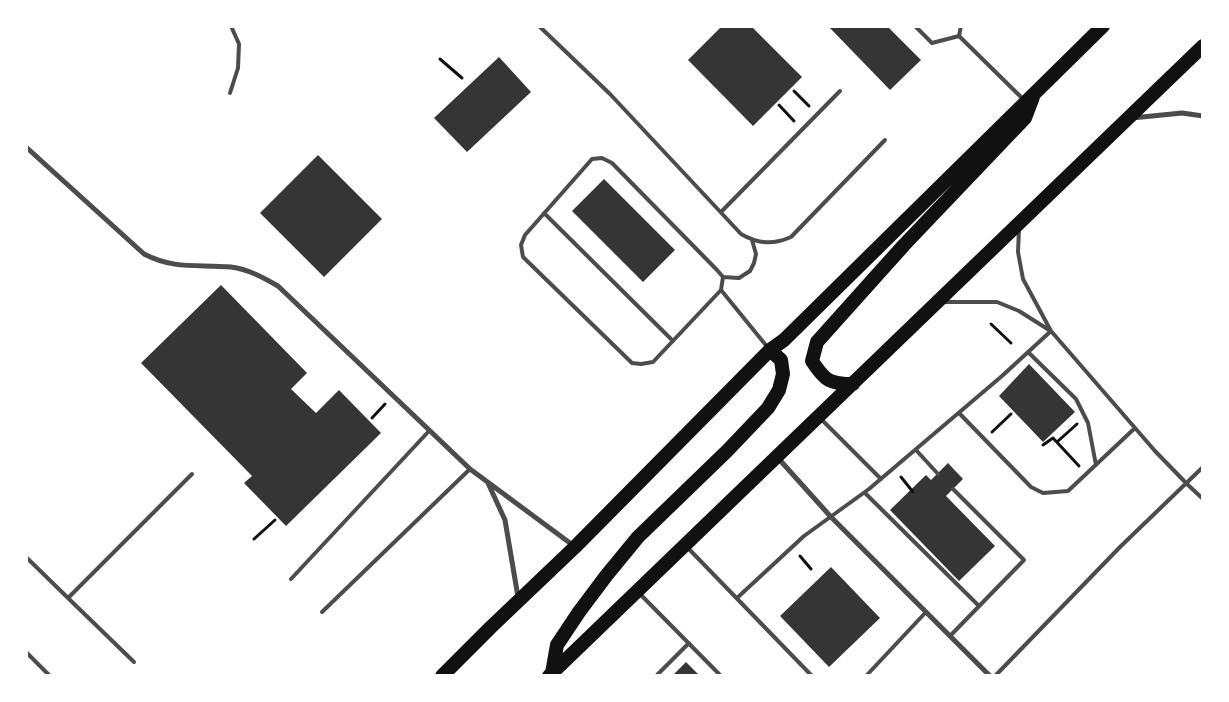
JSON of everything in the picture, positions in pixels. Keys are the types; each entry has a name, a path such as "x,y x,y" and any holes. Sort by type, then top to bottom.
{"highway":[{"path":"442,676 575,547 770,350 784,340 1103,26"},
{"path":"550,674 1203,46"},
{"path":"853,384 834,384 828,381 818,370 812,361 817,342 904,245 1025,118 1030,96"},
{"path":"550,674 557,645 579,612 638,537 727,451 768,408 779,390 783,374 781,360 770,350"}],"street":[{"path":"1129,118 1182,113 1203,116"},
{"path":"26,147 144,254 159,261 181,266 233,267 259,275 278,286 470,469 575,547"},
{"path":"776,457 831,517 990,676"},
{"path":"488,482 504,520 518,601"}],"lane":[{"path":"230,93 238,68 239,44 231,26"},
{"path":"539,26 610,94 741,234 752,240 770,242 782,241 792,237 885,140"},
{"path":"915,26 932,43 959,36"},
{"path":"959,36 961,26"},
{"path":"959,36 1030,96"},
{"path":"720,212 840,91"},
{"path":"723,277 721,290 653,362 632,363 523,257 521,245 525,235 592,159 602,158 612,163 723,277 739,278 750,271 756,254 752,240"},
{"path":"544,213 673,341"},
{"path":"1020,223 1018,252 1024,279 1051,331 1135,428 1203,499"},
{"path":"721,290 770,350"},
{"path":"938,302 997,302 1019,311 1051,331"},
{"path":"737,598 804,536 865,493 894,469 1051,331"},
{"path":"1028,352 1076,400 1088,423 1096,465"},
{"path":"959,413 1031,487 1043,493 1068,491 1135,428"},
{"path":"818,417 881,479"},
{"path":"291,579 429,431"},
{"path":"916,450 938,474"},
{"path":"995,676 1120,547 1203,468"},
{"path":"322,612 470,469"},
{"path":"68,598 192,474"},
{"path":"950,636 1024,560 953,489"},
{"path":"865,493 979,606"},
{"path":"685,545 812,676"},
{"path":"26,557 134,662"},
{"path":"637,591 721,676"},
{"path":"866,676 926,612"},
{"path":"656,676 688,643"},
{"path":"26,652 50,676"}],"path":[{"path":"440,59 462,78"},
{"path":"794,91 817,114"},
{"path":"779,105 802,130"},
{"path":"991,324 1011,343"},
{"path":"372,418 393,397"},
{"path":"985,440 1011,414"},
{"path":"1057,442 1085,417"},
{"path":"1043,445 1053,438 1087,473"},
{"path":"894,469 913,492"},
{"path":"254,539 275,520"},
{"path":"793,547 811,569"}],"building":[{"path":"722,26 751,26 802,77 753,126 688,60"},
{"path":"828,26 887,26 921,60 890,90"},
{"path":"499,57 531,92 467,152 434,118"},
{"path":"318,155 382,219 324,277 260,213"},
{"path":"604,179 675,250 643,282 572,211"},
{"path":"221,285 307,373 291,389 316,413 339,390 381,433 286,526 244,483 252,476 141,363"},
{"path":"1029,364 1075,412 1043,442 999,396"},
{"path":"948,463 963,479 946,496 995,546 959,581 890,510 926,475 931,480"},
{"path":"831,567 880,618 829,667 780,616"},
{"path":"686,662 700,676 672,676"}]}
